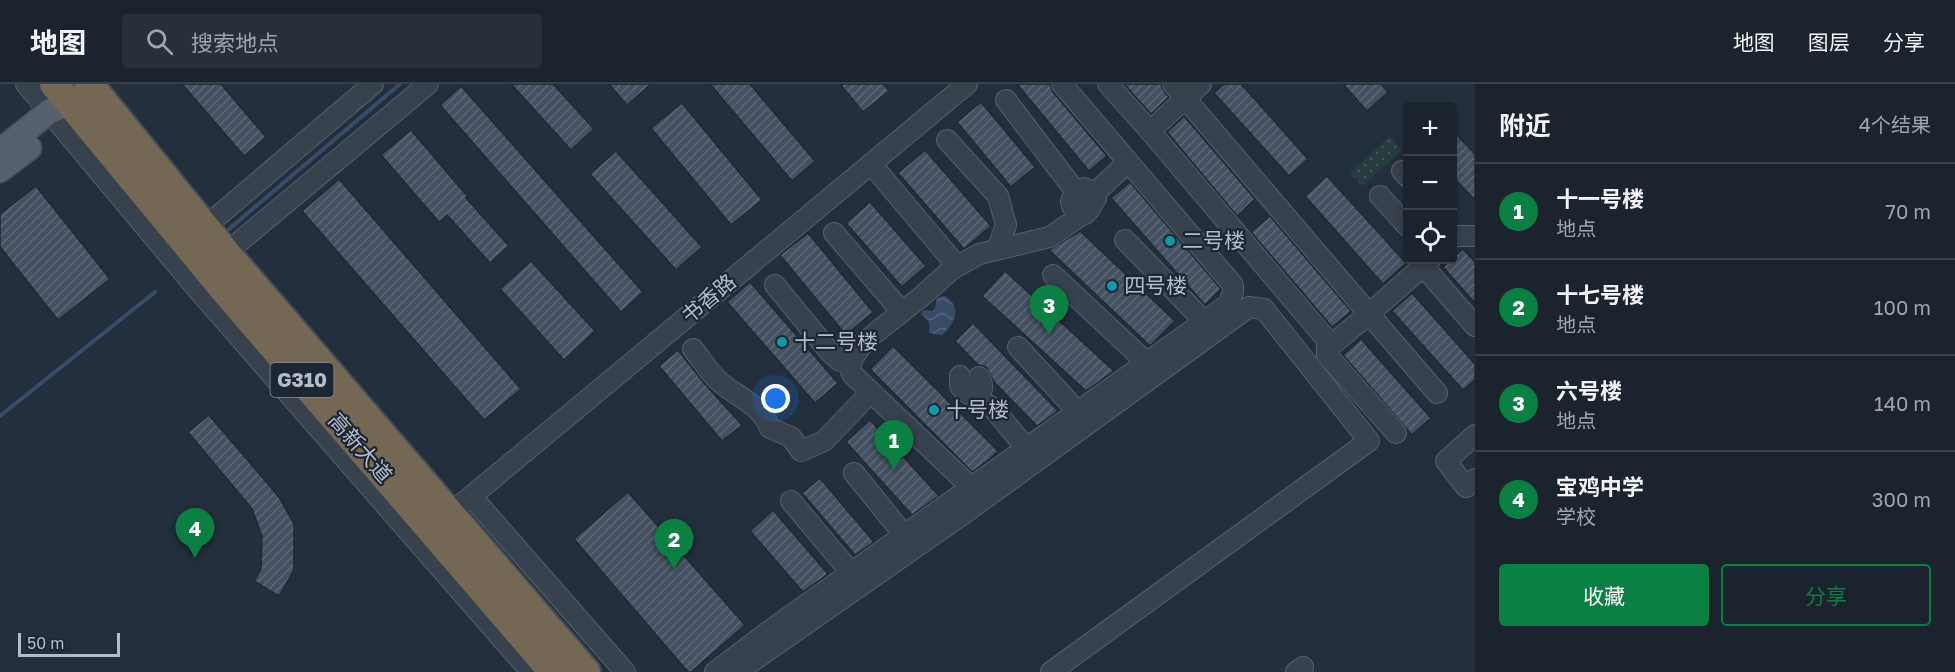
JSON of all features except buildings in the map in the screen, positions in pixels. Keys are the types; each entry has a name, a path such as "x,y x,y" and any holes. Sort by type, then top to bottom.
{"highway":[{"name":"高新大道","path":"73,97 205,226 586,672"},
{"name":"高新大道","path":"73,97 225,291 553,672"}],"main road":[{"path":"0,151 73,97"},
{"path":"0,170 73,97"}],"street":[{"path":"26,84 73,97 198,290 531,672"},
{"path":"205,226 373,84"},
{"path":"226,253 428,84"},
{"name":"书香路","path":"450,514 968,84"},
{"path":"715,672 1229,304 1233,285 1062,84"},
{"path":"1108,84 1327,340 1334,344 1425,264"},
{"path":"1150,131 1179,91 1201,84"},
{"path":"1179,91 1437,393"},
{"path":"972,488 852,374 851,364 864,342 957,266 979,254 1050,237 1085,214 1093,206 1095,198 1085,193 1006,100"},
{"path":"946,140 998,196 1006,225 997,250"},
{"path":"1085,193 1128,162"},
{"path":"871,164 957,266"},
{"path":"1380,196 1403,222"},
{"path":"834,233 902,312"},
{"path":"1457,234 1475,236"},
{"path":"1125,240 1204,321"},
{"path":"1427,264 1475,326"},
{"path":"1053,275 1147,363"},
{"path":"775,285 829,351 840,361 851,364"},
{"path":"737,672 962,515 1249,307 1264,309 1369,441 1051,672"},
{"path":"1327,340 1327,355 1396,433"},
{"path":"1018,347 1078,412"},
{"path":"693,349 719,382 754,405 766,417 770,428 791,437 801,451 824,441 871,392"},
{"path":"970,377 960,386 964,391 993,408 1027,449"},
{"path":"1475,435 1446,461 1466,487 1475,479"},
{"path":"854,473 904,535"},
{"path":"472,497 625,672"},
{"path":"792,501 852,574"}],"green space":[{"path":"1390,136 1402,150 1362,186 1350,173"}],"water":[{"path":"945,296 954,305 953,321 942,335 929,333 929,322 921,313 924,310 932,311 937,298"}],"waterway":[{"path":"229,229 400,84"},
{"path":"0,416 155,292"}],"place":[{"name":"二号楼","path":"1170,241"},
{"name":"四号楼","path":"1112,286"},
{"name":"六号楼","path":"1049,335"},
{"name":"十二号楼","path":"782,342"},
{"name":"十号楼","path":"934,410"},
{"name":"十一号楼","path":"894,470"},
{"name":"宝鸡中学","path":"195,558"},
{"name":"十七号楼","path":"674,569"}]}
